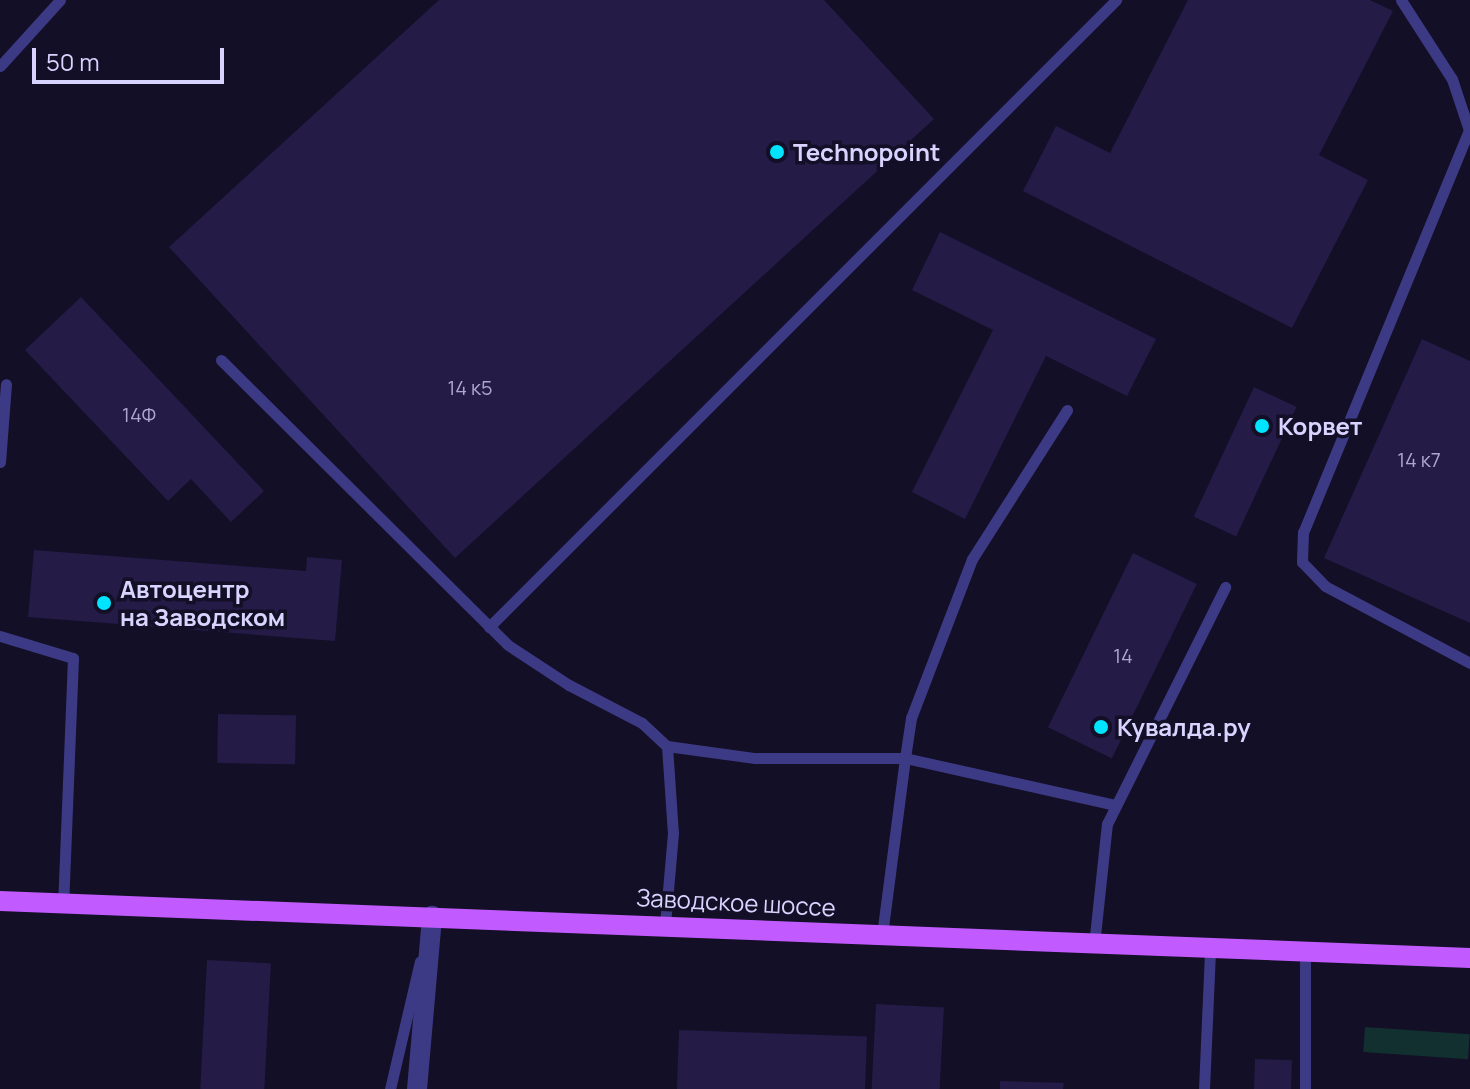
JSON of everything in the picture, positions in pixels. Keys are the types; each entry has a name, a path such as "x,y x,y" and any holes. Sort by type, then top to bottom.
{"main road":[{"name":"Заводское шоссе","path":"0,901 665,925 1094,946 1470,958"}],"street":[{"path":"417,1089 432,916"}],"lane":[{"path":"0,66 60,0"},
{"path":"489,627 1116,0"},
{"path":"1401,0 1452,79 1469,130 1303,532 1302,562 1325,586 1470,663"},
{"path":"221,360 508,645 569,685 642,723 667,746 755,758 905,758 1116,805"},
{"path":"0,462 6,384"},
{"path":"882,935 911,718 972,559 1067,410"},
{"path":"1094,946 1107,824 1225,587"},
{"path":"0,636 73,658 63,904"},
{"path":"665,925 673,833 667,746"},
{"path":"390,1089 432,916"},
{"path":"1204,1089 1210,949"},
{"path":"1305,953 1305,1089"}],"green space":[{"path":"1365,1027 1470,1034 1468,1059 1363,1052"}],"building":[{"path":"439,0 824,0 934,119 455,558 169,247"},
{"path":"1188,0 1370,0 1393,11 1319,155 1368,180 1292,328 1023,191 1056,126 1110,153"},
{"path":"940,232 1156,339 1127,396 1046,356 965,519 912,492 993,330 912,290"},
{"path":"81,297 264,491 231,522 191,479 168,501 25,350"},
{"path":"1422,339 1470,361 1470,623 1324,558"},
{"path":"1254,387 1297,407 1236,536 1194,517"},
{"path":"34,550 306,571 307,557 342,560 335,641 28,617"},
{"path":"1133,553 1197,584 1112,758 1048,727"},
{"path":"218,714 296,715 295,764 217,763"},
{"path":"207,960 271,963 264,1089 200,1089"},
{"path":"876,1004 944,1008 940,1089 872,1089"},
{"path":"679,1030 867,1037 865,1089 677,1089"},
{"path":"1255,1059 1292,1060 1291,1089 1254,1089"},
{"path":"1000,1081 1064,1083 1063,1089 1000,1089"}],"place":[{"name":"Technopoint","path":"777,152"},
{"name":"Корвет","path":"1262,426"},
{"name":"Автоцентр на Заводском","path":"104,603"},
{"name":"Кувалда.ру","path":"1101,727"}]}
